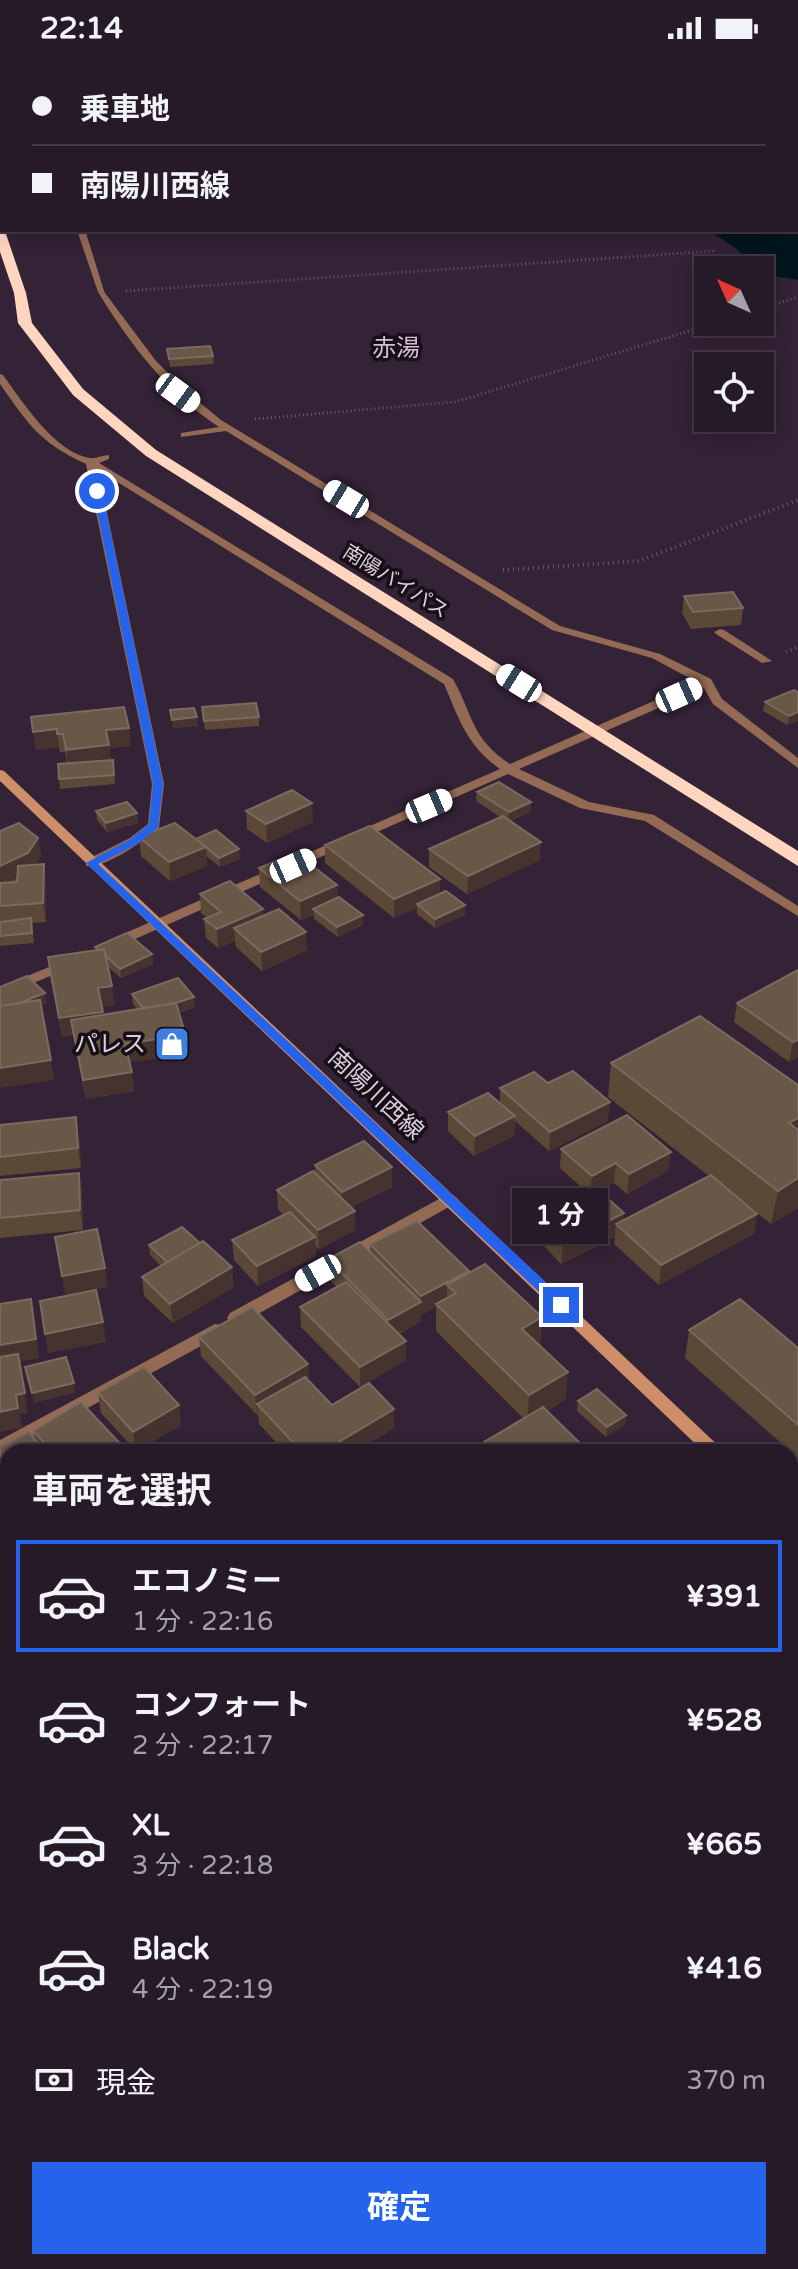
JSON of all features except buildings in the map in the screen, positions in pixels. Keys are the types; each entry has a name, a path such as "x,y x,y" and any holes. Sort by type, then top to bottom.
{"highway":[{"name":"南陽バイパス","path":"0,234 20,293 25,323 78,392 151,453 798,860"},
{"path":"0,296 20,293"}],"main road":[{"name":"南陽川西線","path":"0,774 708,1444"}],"street":[{"path":"82,232 102,292 128,335 178,393 224,425 556,628 656,656 707,682 717,701 798,764"},
{"path":"0,377 39,431 67,451 91,462 449,682 474,739 488,755 510,770 585,805 649,818 798,912"},
{"path":"184,435 224,425"},
{"path":"91,462 105,457"},
{"path":"91,462 158,784 154,825 135,841 91,863"},
{"path":"720,632 766,661"},
{"path":"0,992 707,682"},
{"path":"9,1444 450,1199"}],"path":[{"path":"102,292 715,251"},
{"path":"774,305 798,297"},
{"path":"224,425 455,402 694,330"},
{"path":"466,572 639,561 798,500"}],"water":[{"path":"711,232 798,232 798,280 774,276 774,256 743,256"}],"place":[{"name":"パレス","path":"172,1044"}],"district":[{"name":"赤湯","path":"396,348"}],"route":[{"path":"97,491 158,784 154,825 135,841 91,863 561,1305"}]}
